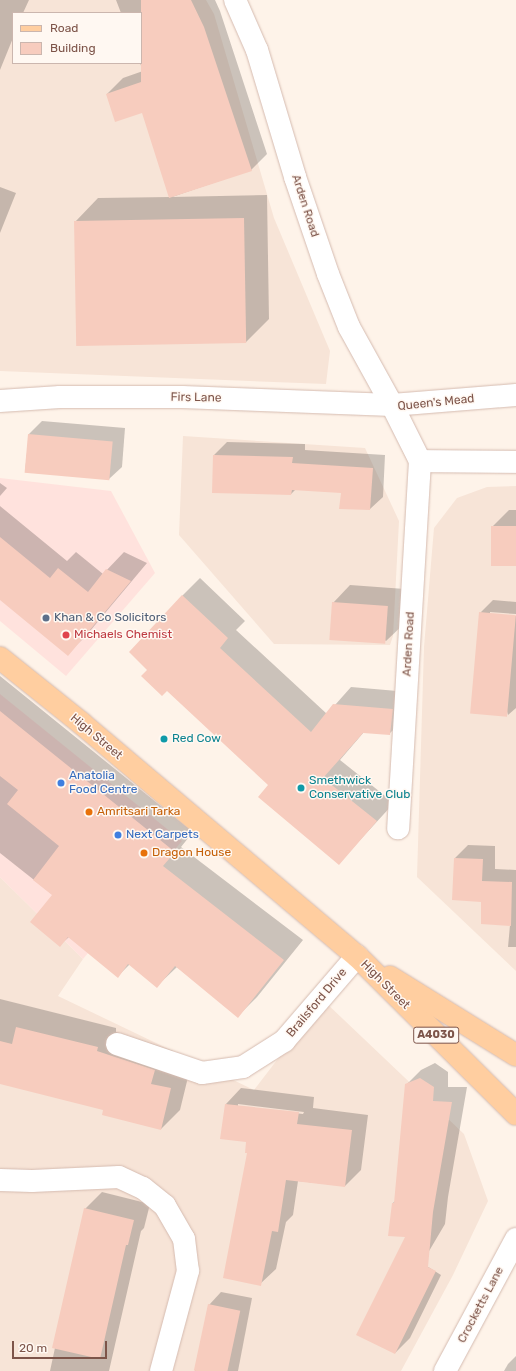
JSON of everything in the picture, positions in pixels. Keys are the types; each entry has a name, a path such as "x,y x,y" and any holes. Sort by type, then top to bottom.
{"main road":[{"name":"High Street","path":"0,658 80,723 357,956 516,1114"},
{"name":"High Street","path":"357,956 516,1055"}],"street":[{"name":"Arden Road","path":"235,0 257,50 295,177 328,274 349,327 392,405"},
{"name":"Queen's Mead","path":"420,461 392,405 516,395"},
{"name":"Firs Lane","path":"0,401 60,397 182,398 392,405"},
{"name":"Arden Road","path":"398,828 420,461"},
{"path":"420,461 516,462"},
{"name":"Brailsford Drive","path":"117,1044 202,1073 243,1067 284,1041 357,956"},
{"path":"0,1180 32,1181 119,1177 143,1188 165,1206 184,1239 188,1271 161,1371"},
{"name":"Crocketts Lane","path":"445,1371 516,1238"}],"shaded area":[{"path":"0,0 206,0 214,14 274,218 330,351 326,384 0,371"},
{"path":"183,436 365,448 399,521 393,636 390,645 274,644 179,535"},
{"path":"0,478 111,491 155,573 66,676 0,621"},
{"path":"516,486 516,971 417,877 424,647 434,528 457,498 487,487"},
{"path":"0,694 182,841 83,959 0,877"},
{"path":"0,877 83,959 58,996 254,1090 323,1000 464,1134 488,1201 453,1275 401,1371 0,1371"}],"building":[{"path":"141,0 191,0 204,27 252,171 169,198 142,113 115,122 106,94 141,82"},
{"path":"244,218 246,343 76,346 74,221"},
{"path":"28,434 113,441 109,480 25,473"},
{"path":"213,455 293,457 292,463 373,468 370,510 339,509 341,493 292,490 291,495 212,493"},
{"path":"491,526 516,526 516,566 491,566"},
{"path":"0,537 50,578 58,568 88,592 106,569 131,581 68,656 0,600"},
{"path":"182,595 228,638 220,648 311,732 333,704 393,709 390,735 363,733 323,778 377,821 339,865 258,797 268,785 167,691 162,696 141,676 147,670 129,652"},
{"path":"332,602 388,606 385,644 329,640"},
{"path":"479,612 516,615 507,717 470,714"},
{"path":"0,711 175,852 163,866 284,960 238,1018 175,966 157,988 128,964 118,978 68,937 60,947 30,922 52,895 33,880 59,846 7,804 18,790 0,776"},
{"path":"454,858 483,859 482,881 512,882 511,926 481,924 481,902 452,900"},
{"path":"16,1027 98,1047 97,1051 155,1070 151,1084 171,1088 161,1130 102,1115 103,1110 0,1084 0,1041 12,1044"},
{"path":"420,1078 434,1087 433,1101 452,1102 433,1212 428,1267 436,1271 395,1354 356,1335 405,1237 388,1236 392,1203 394,1203 405,1084"},
{"path":"225,1104 299,1112 297,1124 352,1130 345,1187 286,1180 278,1232 272,1231 261,1286 223,1278 247,1153 245,1153 246,1142 220,1139"},
{"path":"84,1208 134,1220 128,1245 126,1245 100,1359 52,1348"},
{"path":"208,1304 240,1311 227,1371 194,1371"}],"place":[{"name":"Khan & Co Solicitors","path":"46,618"},
{"name":"Michaels Chemist","path":"66,635"},
{"name":"Red Cow","path":"164,739"},
{"name":"Anatolia Food Centre","path":"61,783"},
{"name":"Smethwick Conservative Club","path":"301,788"},
{"name":"Amritsari Tarka","path":"89,812"},
{"name":"Next Carpets","path":"118,835"},
{"name":"Dragon House","path":"144,853"}]}
